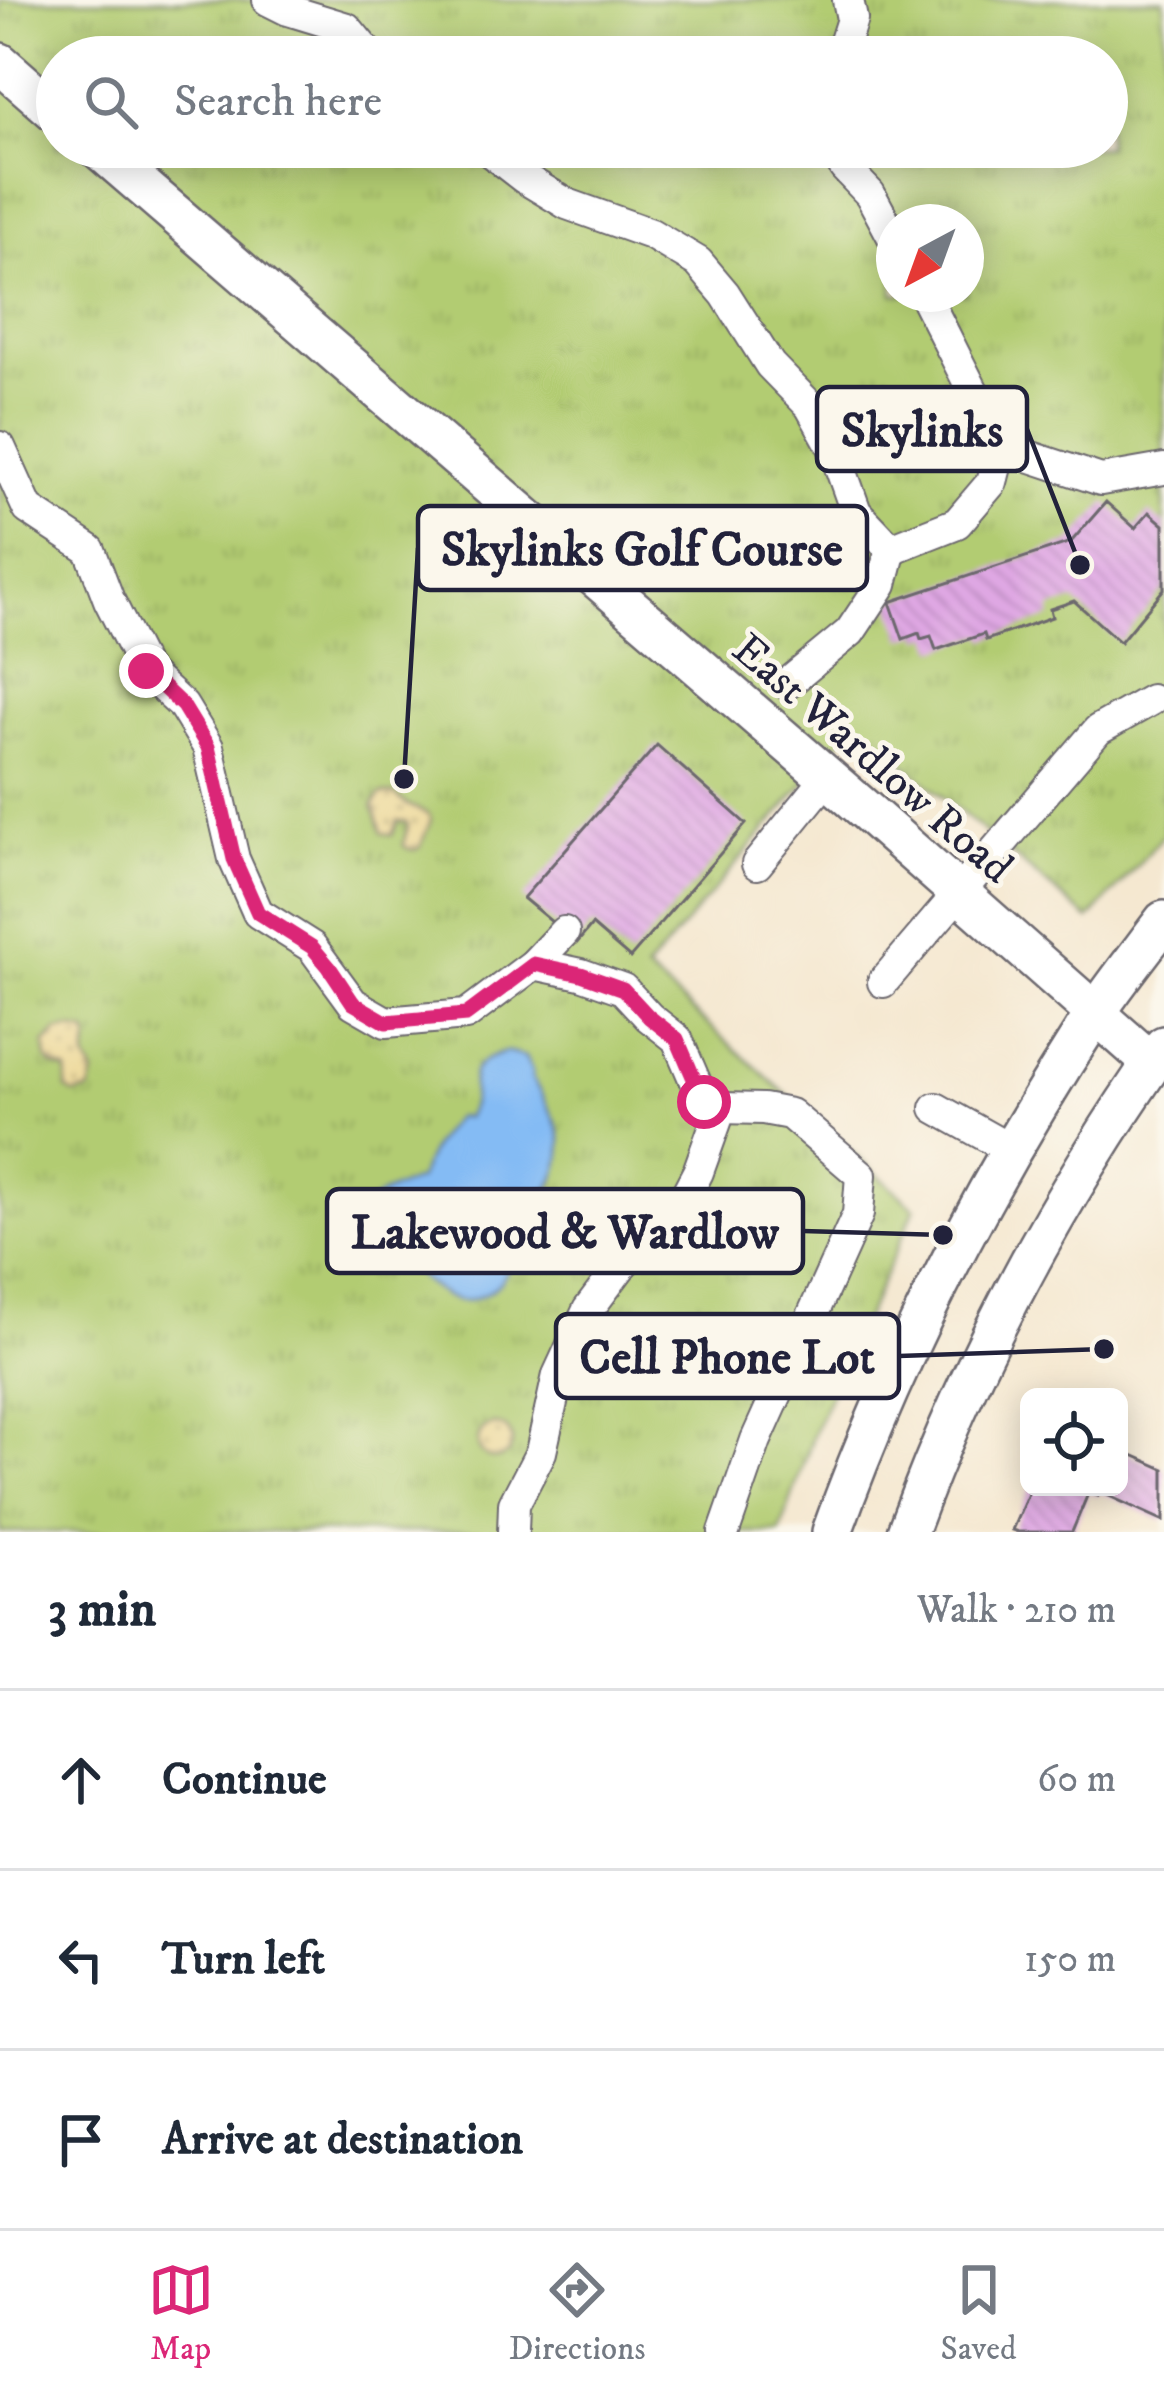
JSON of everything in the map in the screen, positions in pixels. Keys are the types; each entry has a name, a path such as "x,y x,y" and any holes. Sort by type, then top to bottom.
{"main road":[{"path":"0,63 36,94"},
{"name":"East Wardlow Road","path":"121,168 1095,1014 1160,1060"},
{"path":"832,1532 863,1445 934,1290 1095,1014 1164,921"},
{"path":"907,1532 998,1322 1079,1174 1160,1060"}],"lane":[{"path":"268,0 347,28 353,36"},
{"path":"847,36 852,20 848,0"},
{"path":"511,168 567,204 651,234 698,262 725,294 770,365 810,406 833,446 856,512 891,549"},
{"path":"846,168 876,205"},
{"path":"891,549 956,523 992,482 1001,447 933,312"},
{"path":"1001,447 1101,480 1164,469"},
{"path":"0,448 28,509 90,550 109,600 146,671 183,706 208,747 234,859 258,913 312,947 353,1003 386,1022 466,1015 534,964 564,932"},
{"path":"787,684 850,632 882,584 891,549"},
{"path":"883,982 1098,730 1150,700"},
{"path":"757,864 827,778"},
{"path":"534,964 623,989 677,1039 704,1102 790,1114 860,1175 858,1214 756,1440 724,1532"},
{"path":"513,1532 514,1504 541,1452 558,1375 588,1310 624,1262 676,1216 721,1108"},
{"path":"936,1108 1012,1150"}],"green space":[{"path":"0,0 1164,0 1164,835 1089,920 856,723 646,970 915,1208 816,1427 780,1532 0,1532"}],"sand":[{"path":"381,794 394,794 429,814 420,847 415,850 403,844 406,822 398,821 392,835 382,833 373,806"},
{"path":"72,1029 89,1037 86,1059 94,1075 89,1091 73,1094 66,1089 67,1071 52,1065 45,1045 58,1031"},
{"path":"495,1425 507,1430 512,1442 507,1454 495,1459 483,1454 478,1442 483,1430"}],"water":[{"path":"506,1052 525,1057 559,1132 561,1158 549,1189 527,1199 516,1212 510,1257 497,1286 478,1297 457,1300 443,1295 403,1264 368,1254 360,1225 374,1199 419,1179 443,1131 456,1117 466,1117 475,1071"}],"building":[{"path":"1106,502 1135,528 1149,512 1164,525 1164,589 1120,642 1074,601 1050,609 1052,617 986,640 984,634 936,650 931,636 921,639 919,633 903,639 890,602 1071,542"},
{"path":"657,745 746,824 630,958 592,925 577,943 523,898"},
{"path":"1128,1453 1164,1469 1164,1521 1109,1496 1128,1496"},
{"path":"1027,1496 1087,1496 1072,1532 1012,1530"}],"place":[{"name":"Skylinks","path":"1080,565"},
{"name":"Skylinks Golf Course","path":"404,779"},
{"name":"Lakewood & Wardlow","path":"943,1235"},
{"name":"Cell Phone Lot","path":"1104,1349"}],"route":[{"path":"146,671 183,706 208,747 234,859 258,913 312,947 353,1003 386,1022 466,1015 534,964 581,974 623,989 677,1039 704,1102"}]}
